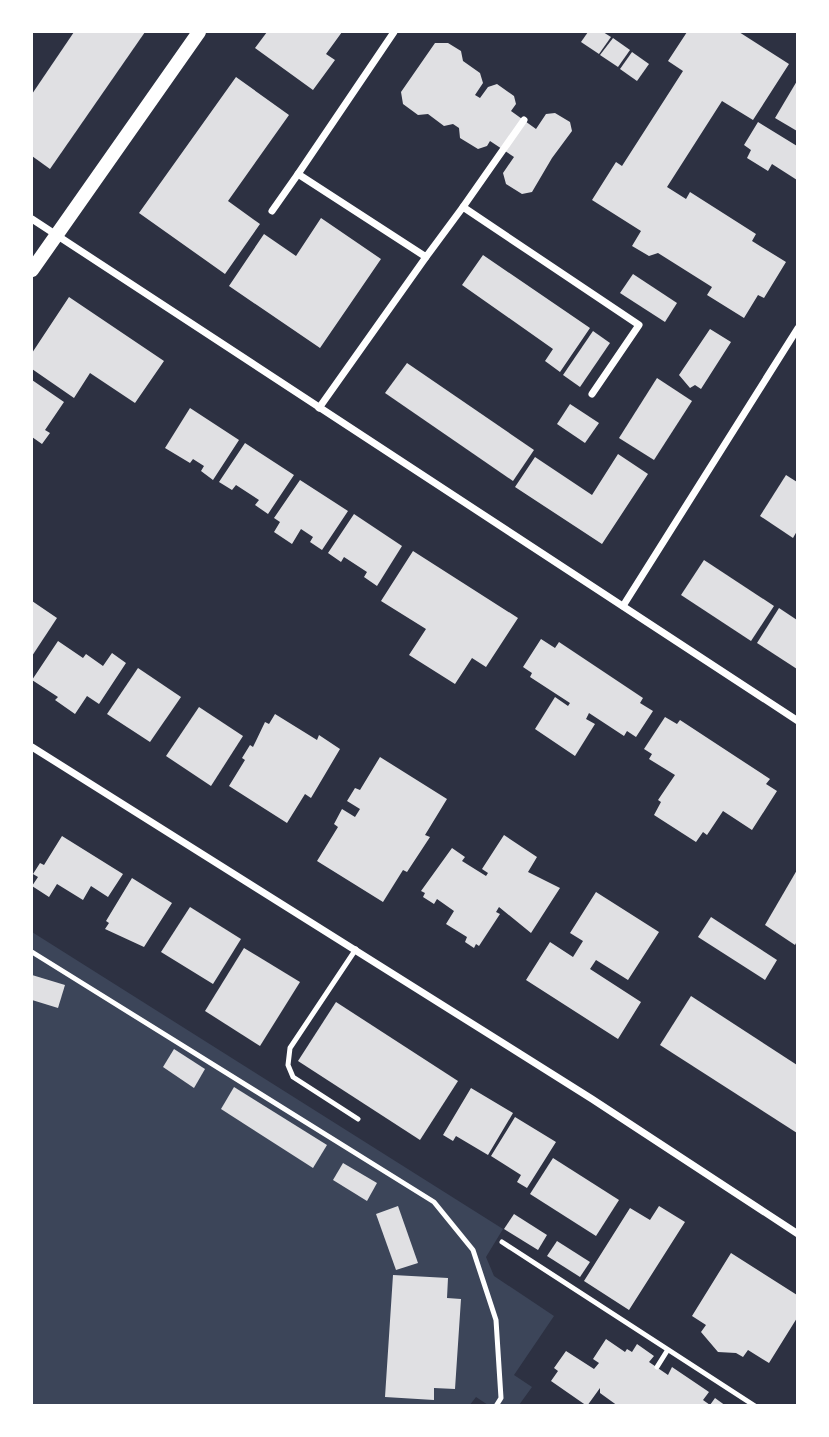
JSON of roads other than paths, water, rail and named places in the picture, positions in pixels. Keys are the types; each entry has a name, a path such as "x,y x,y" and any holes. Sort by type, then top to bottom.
{"main road":[{"path":"32,270 199,32"}],"street":[{"path":"272,211 394,32"},
{"path":"319,408 524,120"},
{"path":"298,174 426,257"},
{"path":"463,207 639,324 592,394"},
{"path":"32,219 797,721"},
{"path":"623,606 797,328"},
{"path":"32,747 356,949 797,1234"}],"lane":[{"path":"356,949 290,1048 288,1065 293,1077 358,1119"},
{"path":"32,951 434,1202 473,1250 496,1320 501,1398 496,1405"},
{"path":"502,1242 755,1405"},
{"path":"657,1367 667,1350"}]}
